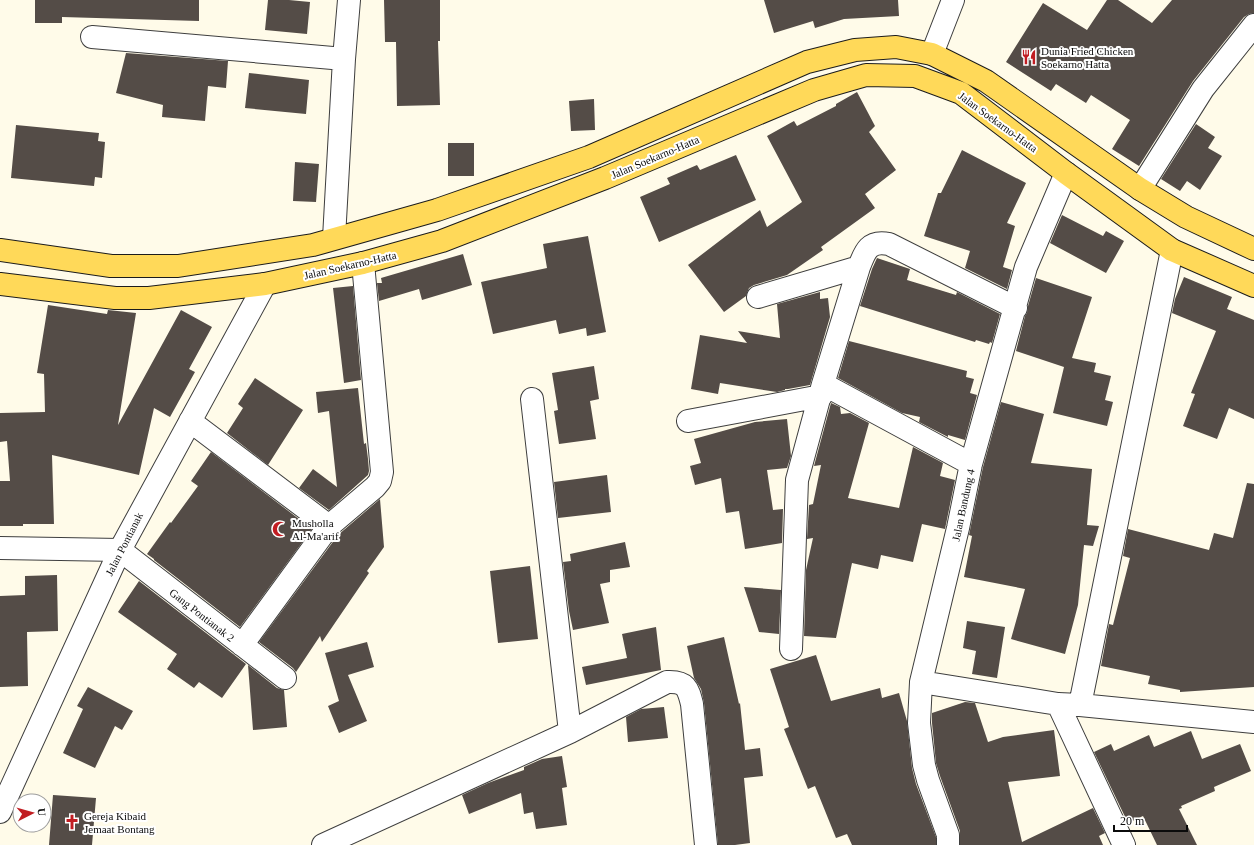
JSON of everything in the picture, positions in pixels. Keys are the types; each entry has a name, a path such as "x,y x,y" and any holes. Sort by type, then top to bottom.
{"main road":[{"path":"0,250 111,266 178,266 313,245 438,210 589,157 807,62 855,50 896,47 932,54 986,81 1140,188 1186,216 1254,248"},
{"name":"Jalan Soekarno-Hatta","path":"0,284 115,298 149,298 265,284 363,263 442,241 605,178 814,90 866,75 916,76 961,93 1066,173 1172,250 1254,286"},
{"path":"313,245 315,273"}],"street":[{"path":"334,238 344,59 349,0"},
{"path":"932,54 953,0"},
{"path":"1140,188 1203,89 1254,25"},
{"path":"92,37 344,59"},
{"name":"Jalan Bandung 4","path":"948,845 948,835 924,765 919,723 920,682 958,528 971,464 1016,308 1026,267 1066,173"},
{"path":"791,649 797,480 858,267 864,253 874,244 882,242 889,244 1016,308"},
{"path":"1080,704 1172,250"},
{"path":"242,645 329,526 380,481 382,472 363,263"},
{"path":"758,297 858,267"},
{"name":"Jalan Pontianak","path":"0,812 120,550 265,284"},
{"path":"688,421 822,390 971,464"},
{"path":"532,399 570,732"},
{"path":"190,421 329,526"},
{"path":"0,548 120,550"},
{"name":"Gang Pontianak 2","path":"120,550 285,678"},
{"path":"323,845 570,732 668,682 676,681 688,689 692,704 706,845"},
{"path":"920,682 1058,704 1080,704 1254,722"},
{"path":"1058,704 1124,845"}],"building":[{"path":"35,0 199,0 199,21 62,17 62,23 35,23"},
{"path":"268,0 310,2 307,34 265,30"},
{"path":"384,0 440,0 440,41 438,41 440,105 397,106 396,42 385,42"},
{"path":"764,0 898,0 899,16 844,19 815,28 813,21 774,33"},
{"path":"1107,0 1118,0 1152,23 1172,0 1254,0 1254,13 1244,17 1193,81 1139,166 1112,149 1130,120 1091,95 1086,103 1056,84 1051,91 1006,62 1043,3 1087,30"},
{"path":"126,53 228,61 226,88 208,86 205,121 162,117 163,105 116,93"},
{"path":"249,73 309,80 306,114 245,108"},
{"path":"857,92 875,126 869,132 896,170 865,194 875,208 821,247 823,250 787,275 754,285 749,288 746,296 724,312 688,265 760,210 767,227 802,202 767,136 794,121 797,126 836,106 836,104"},
{"path":"594,99 595,130 571,131 569,101"},
{"path":"1196,124 1215,137 1208,148 1222,156 1200,190 1187,181 1180,191 1161,179"},
{"path":"16,125 99,133 98,141 105,142 102,178 95,177 94,186 11,178"},
{"path":"448,143 474,143 474,176 448,176"},
{"path":"962,150 1026,183 1007,223 1015,226 1003,267 1012,270 1007,289 965,268 970,251 924,236 938,193 941,193"},
{"path":"736,155 756,200 659,242 640,197 670,184 667,178 697,165 700,170"},
{"path":"295,162 319,164 316,202 293,201"},
{"path":"1062,215 1103,236 1106,231 1124,241 1106,273 1050,243"},
{"path":"588,236 606,332 587,336 586,328 559,334 556,320 493,334 481,282 547,268 543,244"},
{"path":"463,254 472,285 422,300 419,289 379,301 377,283 382,283 381,278"},
{"path":"877,258 910,269 907,280 956,295 957,292 1000,314 992,343 990,342 989,344 976,340 975,342 860,306"},
{"path":"1184,277 1232,297 1227,309 1254,320 1254,419 1229,408 1217,439 1183,426 1195,394 1191,393 1216,331 1172,313 1175,299"},
{"path":"1036,278 1092,297 1072,358 1096,363 1094,372 1111,376 1105,400 1113,402 1107,426 1053,413 1064,367 1016,351"},
{"path":"353,286 361,380 344,383 333,288"},
{"path":"820,292 820,299 828,298 830,317 810,385 785,389 777,392 720,383 718,394 691,389 700,335 747,343 738,331 780,338 777,304"},
{"path":"48,305 107,314 108,310 136,313 118,425 181,310 212,327 189,369 195,372 170,417 154,408 139,475 52,455 54,524 0,526 0,481 10,481 7,441 0,442 0,413 45,412 44,374 37,373"},
{"path":"849,341 967,371 966,377 974,379 970,393 977,395 965,440 948,435 948,437 919,422 920,417 902,413 838,378"},
{"path":"594,366 599,399 590,401 596,439 559,444 554,411 558,410 552,373"},
{"path":"255,378 303,410 268,465 227,433 243,408 238,404"},
{"path":"358,388 364,444 366,443 369,471 368,475 329,510 299,488 313,469 337,487 329,411 318,413 316,392"},
{"path":"1001,402 1044,414 1031,463 1092,469 1087,525 1099,526 1093,546 1084,545 1078,605 1065,654 1011,639 1025,589 964,577 972,536 969,535 983,467"},
{"path":"831,403 840,407 841,414 850,413 869,423 848,498 899,508 913,447 943,463 940,476 955,480 945,529 922,524 913,562 881,555 878,569 852,563 836,638 804,636 806,570 813,538 807,539 809,505 813,504 821,465 814,466"},
{"path":"787,419 791,456 787,468 767,470 773,510 783,509 782,543 745,549 739,511 726,513 721,478 695,485 690,466 701,463 694,439 755,422"},
{"path":"211,452 312,529 240,627 147,554 198,486 191,481"},
{"path":"607,475 611,512 558,518 554,482"},
{"path":"1247,483 1254,484 1254,687 1180,692 1180,690 1148,684 1150,676 1101,666 1109,624 1113,625 1130,558 1123,556 1128,529 1209,550 1214,533 1233,538"},
{"path":"380,499 384,547 367,571 369,573 322,642 320,636 296,672 293,668 259,642 338,535"},
{"path":"625,542 630,567 610,570 610,582 600,584 609,623 573,630 563,562 571,561 570,554"},
{"path":"530,566 538,639 498,643 490,571"},
{"path":"57,575 58,631 27,632 28,686 0,687 0,596 25,595 25,576"},
{"path":"139,581 246,664 222,698 199,682 194,688 167,669 177,654 118,612"},
{"path":"744,587 781,590 779,634 759,632"},
{"path":"967,621 1005,627 997,678 972,674 976,651 963,648"},
{"path":"656,627 661,670 586,685 582,667 627,658 622,634"},
{"path":"724,637 739,704 740,703 745,750 760,748 763,776 744,778 750,843 735,845 718,845 704,703 701,689 694,678 687,646"},
{"path":"367,642 374,667 348,675 367,721 339,733 328,706 339,701 325,653"},
{"path":"816,655 831,701 880,688 882,698 899,693 907,721 912,768 916,784 936,837 936,845 852,845 847,834 836,838 815,786 808,789 784,729 789,727 770,669"},
{"path":"248,665 277,688 284,690 287,727 253,730"},
{"path":"88,687 133,711 122,730 115,726 95,768 63,753 83,709 77,706"},
{"path":"965,702 975,703 988,742 1003,737 1054,730 1060,776 1008,782 1022,842 1093,808 1105,833 1099,836 1103,845 960,845 960,831 936,763 932,713"},
{"path":"664,707 668,738 628,742 626,717 641,709"},
{"path":"1191,731 1202,759 1240,744 1251,771 1214,787 1215,791 1181,806 1182,808 1179,809 1197,845 1157,845 1143,816 1128,823 1094,752 1111,744 1114,751 1149,735 1154,747"},
{"path":"562,756 567,787 562,788 567,825 536,829 533,812 524,814 521,793 469,814 462,795 488,783 524,770 524,767 542,759"},
{"name":"Gereja Kibaid Jemaat Bontang","path":"53,795 96,798 92,845 49,845 50,833 52,833"}],"place":[{"name":"Dunia Fried Chicken Soekarno Hatta","path":"1029,57"},
{"name":"Musholla Al-Ma'arif","path":"280,529"},
{"name":"Gereja Kibaid Jemaat Bontang","path":"72,822"}]}
